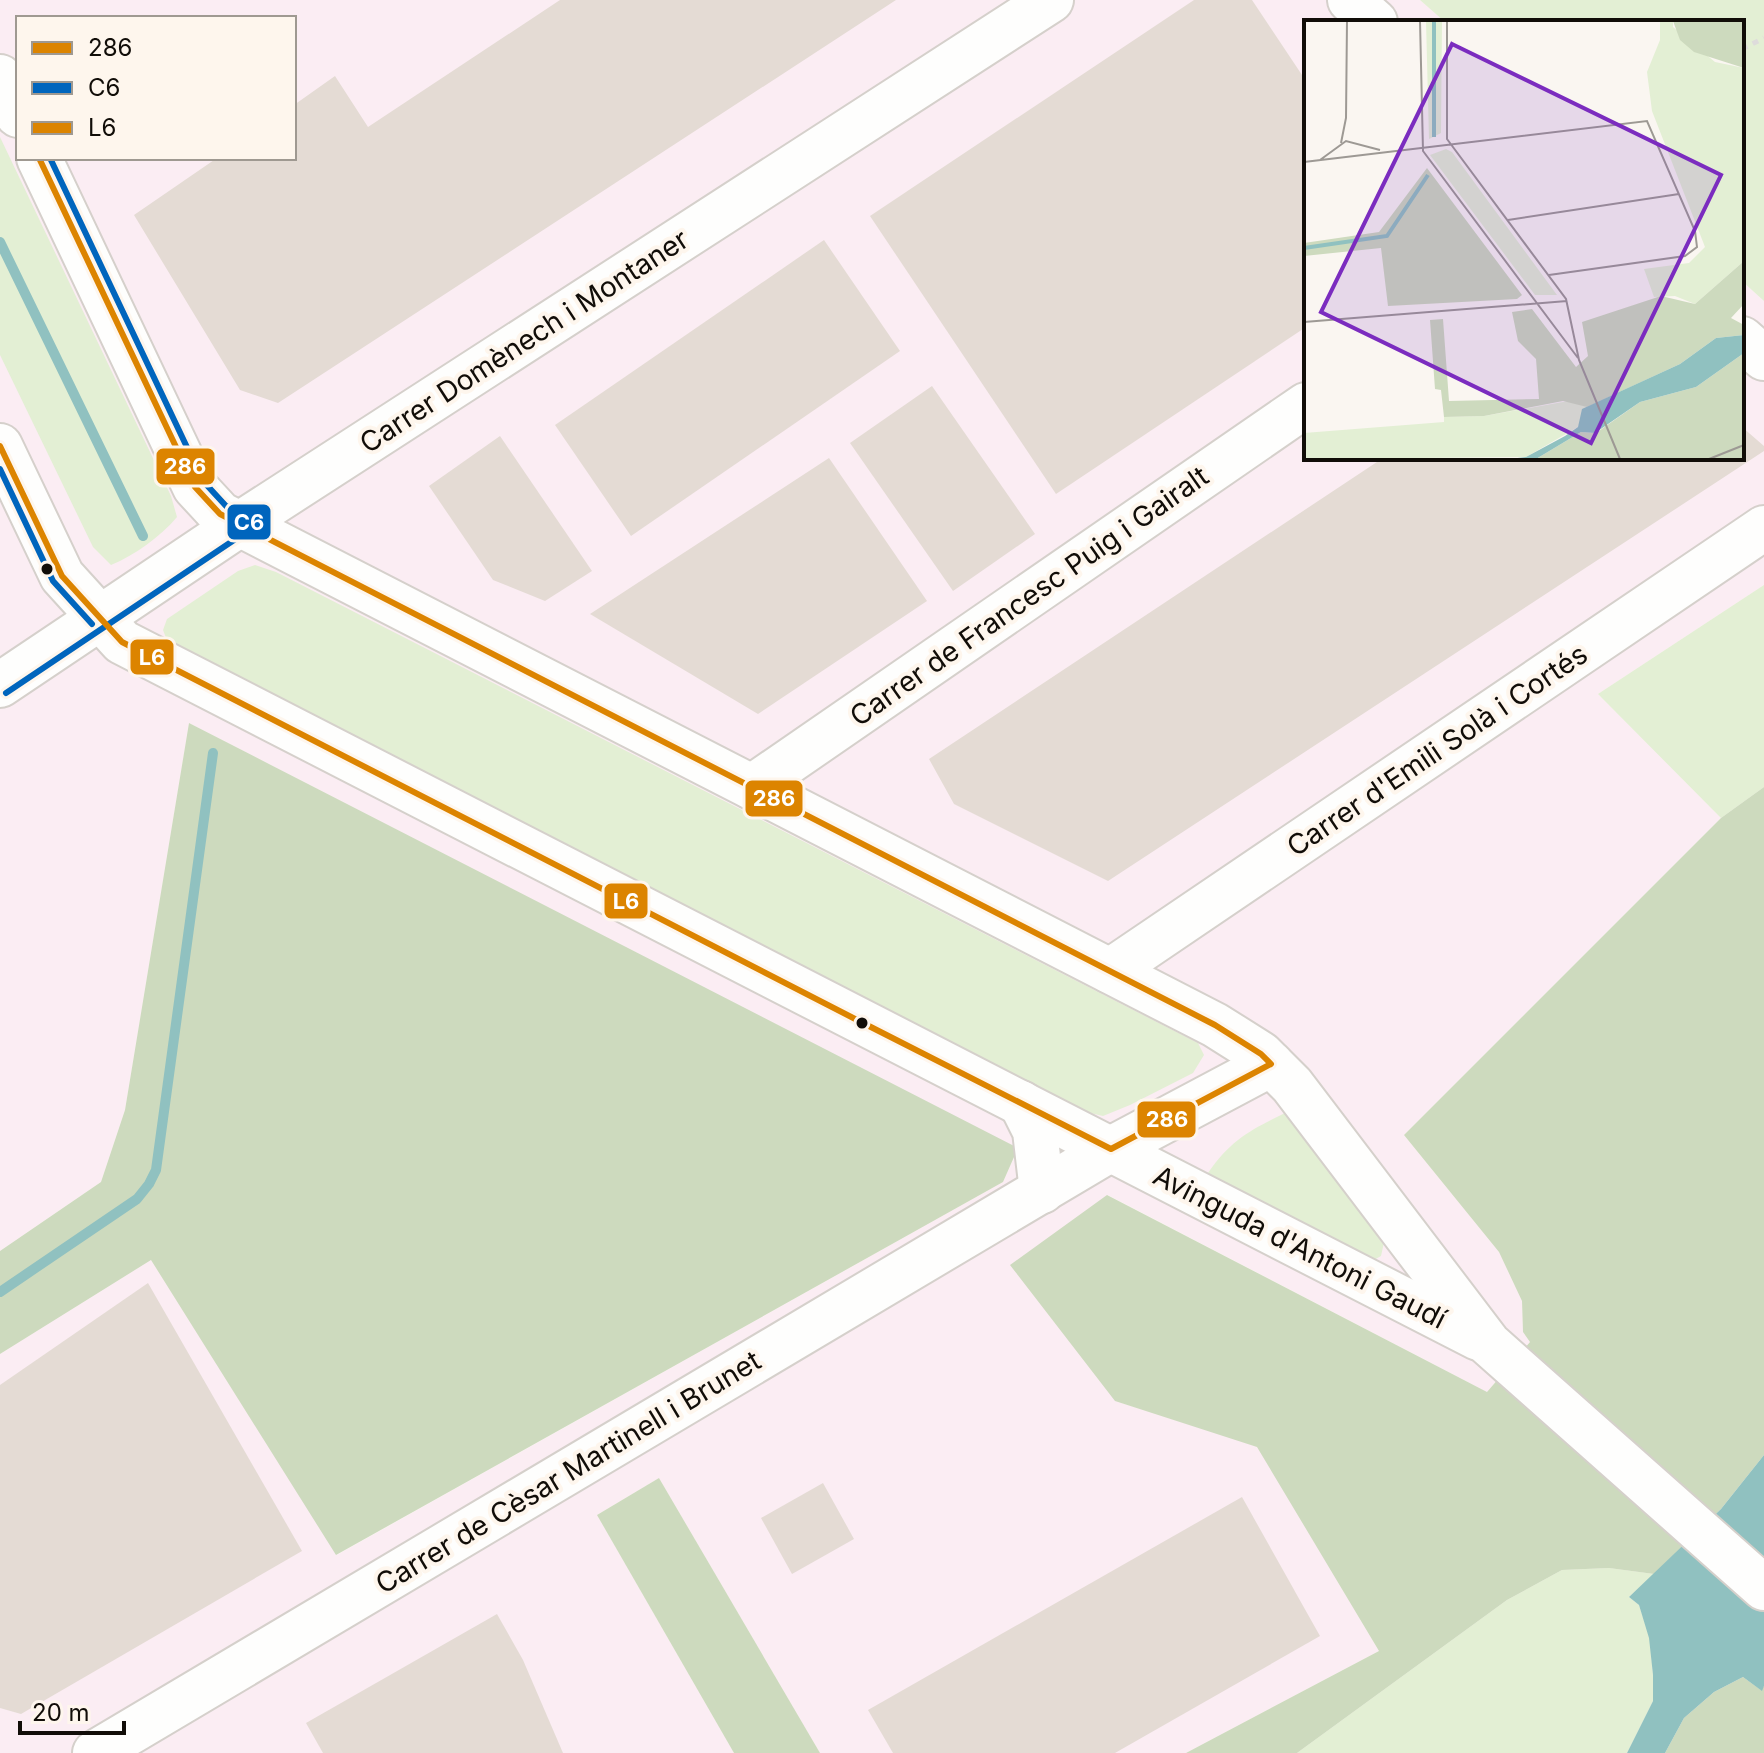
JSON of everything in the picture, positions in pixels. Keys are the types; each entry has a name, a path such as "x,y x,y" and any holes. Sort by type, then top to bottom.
{"street":[{"name":"Carrer Domènech i Montaner","path":"0,685 240,524 1051,0"},
{"path":"1350,0 1373,20"},
{"path":"0,77 16,111"},
{"name":"Avinguda d'Antoni Gaudí","path":"40,160 195,487 220,514 1215,1025 1261,1054 1292,1085 1489,1344 1764,1588"},
{"path":"1744,341 1764,358"},
{"name":"Carrer de Francesc Puig i Gairalt","path":"752,787 1304,406"},
{"name":"Avinguda d'Antoni Gaudí","path":"0,446 62,576 122,642 1489,1344"},
{"name":"Carrer d'Emili Solà i Cortés","path":"1110,971 1764,528"},
{"name":"Carrer de Cèsar Martinell i Brunet","path":"95,1753 1111,1149 1271,1064"},
{"path":"1021,1103 1035,1131 1042,1191"}],"path":[{"path":"1744,48 1764,38"}],"shaded area":[{"path":"0,0 1420,0 1443,20 1304,20 1304,460 1744,460 1744,283 1764,301 1764,585 1598,694 1721,818 1404,1135 1499,1252 1522,1301 1523,1332 1530,1342 1487,1392 1108,1195 1115,1401 1257,1446 1379,1651 1186,1753 820,1753 659,1478 597,1515 734,1753 0,1753 0,1354 151,1260 337,1555 1003,1182 1018,1149 189,723 125,1110 101,1182 0,1251"}],"green space":[{"path":"1420,0 1764,0 1764,301 1744,283 1744,20 1443,20"},
{"path":"0,137 171,496 177,517 147,545 111,565 93,547 0,355"},
{"path":"255,565 276,572 1198,1043 1204,1055 1193,1073 1130,1105 1103,1116 1086,1112 168,643 163,630 167,619 238,571"},
{"path":"1764,585 1764,787 1721,818 1598,694"},
{"path":"189,723 1018,1148 1003,1182 336,1555 151,1260 0,1354 0,1251 101,1182 125,1110"},
{"path":"1764,787 1764,1455 1721,1509 1654,1574 1609,1568 1562,1570 1507,1600 1297,1753 1186,1753 1379,1651 1257,1447 1115,1401 1010,1265 1107,1195 1487,1392 1530,1342 1523,1332 1522,1301 1499,1252 1404,1135 1721,818"},
{"path":"1291,1110 1385,1238 1381,1256 1372,1261 1361,1261 1208,1173 1235,1142"},
{"path":"659,1478 820,1753 734,1753 597,1515"},
{"path":"1609,1568 1654,1574 1629,1597 1639,1605 1650,1638 1653,1701 1627,1753 1297,1753 1507,1600 1562,1570"},
{"path":"1743,1677 1761,1690 1764,1686 1764,1753 1665,1753 1684,1718 1714,1692"}],"water":[{"path":"1764,1455 1762,1691 1743,1677 1714,1692 1684,1718 1665,1753 1627,1753 1653,1701 1649,1638 1639,1605 1629,1597 1721,1509"}],"building":[{"path":"560,0 896,0 278,403 240,390 134,215 214,160 296,160 296,104 335,76 368,127"},
{"path":"1194,0 1252,0 1304,78 1304,328 1056,494 870,216"},
{"path":"824,240 900,351 631,536 555,425"},
{"path":"932,386 1035,534 953,591 850,443"},
{"path":"1744,429 1764,446 1764,451 1108,881 954,804 929,759 1380,460 1744,460"},
{"path":"500,436 592,571 545,601 493,580 429,486"},
{"path":"829,458 927,601 758,714 590,614"},
{"path":"148,1283 302,1551 21,1714 0,1708 0,1385"},
{"path":"823,1483 854,1539 792,1574 761,1518"},
{"path":"1242,1497 1320,1636 1115,1753 893,1753 868,1710"},
{"path":"497,1614 523,1660 563,1753 323,1753 306,1723"}],"waterway":[{"path":"0,242 143,536"},
{"path":"0,1292 137,1199 156,1170 213,753"}],"transit line":[{"name":"286","path":"40,160 195,487 220,514 1215,1025 1261,1054 1271,1064 1111,1149 863,1023"},
{"name":"C6","path":"6,693 246,532 250,525 247,517 226,506 203,481 51,160"},
{"name":"L6","path":"0,446 62,576 122,642 863,1023"},
{"name":"C6","path":"0,469 53,581 92,624"}]}
